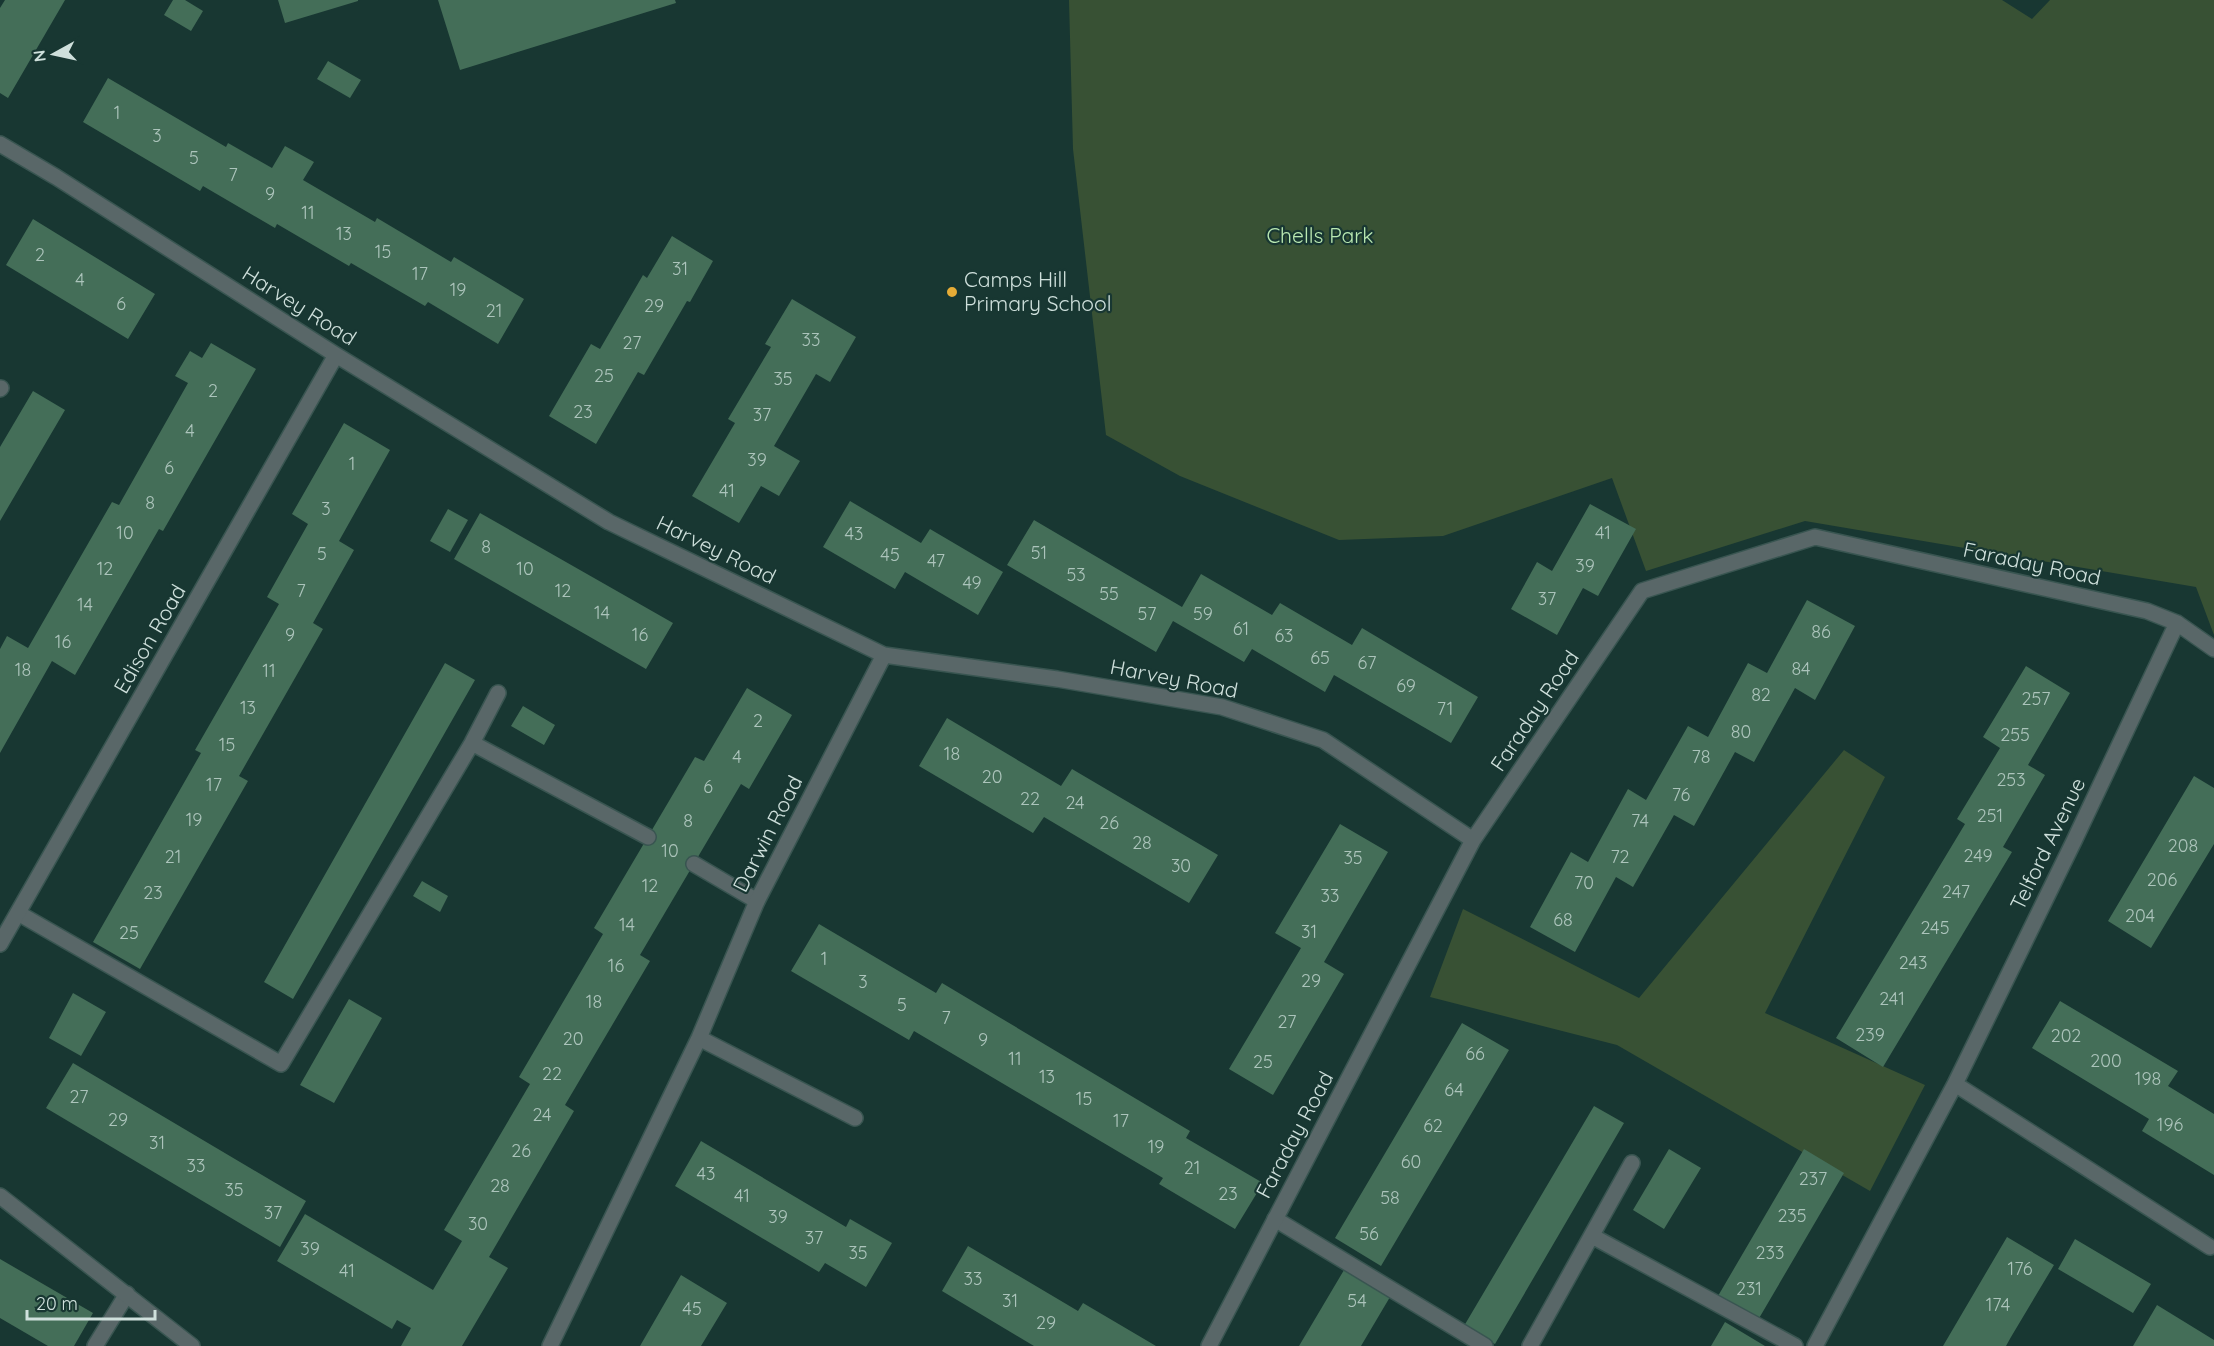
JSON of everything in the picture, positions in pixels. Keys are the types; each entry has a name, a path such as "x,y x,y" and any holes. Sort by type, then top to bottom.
{"street":[{"name":"Harvey Road","path":"0,144 56,177 336,355 609,522 884,655 1057,679 1222,707 1323,740 1473,840"},
{"name":"Edison Road","path":"0,944 336,355"},
{"name":"Faraday Road","path":"1209,1346 1473,840 1642,591 1815,537 2147,611 2177,623 2214,649"},
{"name":"Telford Avenue","path":"1815,1346 1955,1084 2177,623"},
{"name":"Darwin Road","path":"550,1346 699,1038 757,901 884,655"},
{"path":"18,913 281,1064 472,743 498,693"},
{"path":"472,743 648,837"},
{"path":"694,864 757,901"},
{"path":"699,1038 855,1118"},
{"path":"1955,1084 2210,1247"},
{"path":"1530,1346 1632,1163"},
{"path":"0,1196 192,1346"},
{"path":"1275,1219 1485,1346"},
{"path":"1592,1236 1795,1346"},
{"path":"95,1346 127,1294"}],"green space":[{"name":"Chells Park","path":"1069,0 2002,0 2032,19 2050,0 2214,0 2214,635 2196,587 1805,521 1646,571 1612,478 1443,536 1339,540 1180,476 1106,435 1073,149"},
{"path":"1844,750 1885,777 1765,1013 1925,1085 1870,1191 1617,1045 1430,997 1463,909 1639,998"}],"building":[{"path":"5,0 65,0 8,98 0,93 0,8"},
{"path":"173,0 185,0 203,11 191,31 164,15"},
{"path":"278,0 358,0 358,1 285,23"},
{"path":"438,0 675,0 676,3 460,70"},
{"path":"328,61 361,80 350,98 317,79"},
{"path":"108,78 226,147 228,143 272,168 285,146 314,162 303,180 375,222 377,218 451,262 454,257 524,299 498,344 428,302 425,306 351,263 349,266 277,224 275,228 203,186 200,191 83,122"},
{"path":"33,219 155,294 128,339 6,265"},
{"path":"672,236 713,261 644,375 638,372 596,444 549,416 591,344 600,349 643,275 647,278"},
{"path":"792,299 856,337 830,382 816,374 774,446 800,461 779,496 761,486 739,523 692,496 735,423 728,419 771,347 765,344"},
{"path":"211,343 256,369 163,531 159,529 75,675 52,661 0,753 0,649 7,636 28,648 112,502 119,505 188,383 175,376 190,351 202,358"},
{"path":"33,391 65,410 0,521 0,447"},
{"path":"344,423 390,450 339,541 354,550 313,623 323,629 239,776 248,781 140,969 93,942 201,753 195,750 279,604 267,597 308,524 292,514"},
{"path":"850,501 921,543 930,529 1003,572 978,615 905,572 895,589 823,547"},
{"path":"1590,504 1636,529 1598,596 1583,588 1557,635 1511,609 1537,562 1552,571"},
{"path":"448,509 468,520 450,552 430,541"},
{"path":"480,513 673,623 646,669 454,559"},
{"path":"1034,520 1182,607 1201,574 1272,615 1280,603 1352,645 1362,628 1478,697 1451,743 1334,675 1325,692 1252,649 1244,662 1173,621 1156,652 1007,565"},
{"path":"1807,600 1855,626 1815,700 1795,688 1754,762 1735,752 1694,826 1674,815 1633,887 1616,877 1575,952 1530,927 1571,852 1588,862 1628,789 1646,800 1688,726 1708,737 1748,663 1767,673"},
{"path":"445,663 475,680 293,999 264,982"},
{"path":"2026,666 2070,693 2028,765 2045,775 2003,847 2012,852 1883,1067 1836,1038 1965,824 1957,819 2000,748 1983,737"},
{"path":"747,688 792,715 749,789 741,784 640,955 650,961 565,1105 574,1111 489,1257 508,1268 462,1346 401,1346 411,1328 397,1320 392,1329 277,1261 305,1214 433,1290 462,1241 444,1230 530,1084 519,1077 603,934 594,928 695,757 704,761"},
{"path":"523,706 555,725 544,745 511,726"},
{"path":"947,718 1061,786 1072,769 1218,855 1189,903 1044,817 1033,833 919,766"},
{"path":"2194,776 2214,788 2214,844 2151,948 2108,921"},
{"path":"1340,824 1388,852 1324,962 1344,974 1273,1095 1229,1069 1301,948 1275,933"},
{"path":"422,881 448,896 440,912 413,896"},
{"path":"819,924 936,993 942,983 1190,1131 1186,1138 1263,1183 1235,1229 1159,1184 1163,1178 914,1031 909,1040 791,971"},
{"path":"73,993 106,1012 81,1056 49,1038"},
{"path":"349,999 382,1018 334,1103 300,1085"},
{"path":"2060,1001 2178,1071 2168,1086 2214,1114 2214,1175 2142,1131 2149,1119 2032,1048"},
{"path":"1462,1023 1509,1050 1381,1266 1335,1238"},
{"path":"73,1063 306,1201 280,1247 46,1108"},
{"path":"1594,1106 1624,1123 1495,1344 1464,1326"},
{"path":"701,1141 846,1227 850,1219 892,1243 866,1287 825,1263 819,1272 675,1186"},
{"path":"1669,1149 1701,1168 1664,1229 1633,1210"},
{"path":"1804,1149 1844,1173 1758,1320 1718,1296"},
{"path":"2007,1237 2054,1265 2006,1346 1943,1346"},
{"path":"2075,1239 2151,1284 2133,1313 2058,1269"},
{"path":"968,1246 1078,1311 1083,1303 1156,1346 1034,1346 942,1291"},
{"path":"0,1259 93,1313 74,1346 48,1346 0,1318"},
{"path":"1344,1270 1390,1297 1361,1346 1299,1346"},
{"path":"681,1275 727,1303 701,1346 640,1346"},
{"path":"2157,1305 2214,1340 2214,1346 2133,1346"},
{"path":"1725,1322 1765,1346 1711,1346"}],"place":[{"name":"Camps Hill Primary School","path":"952,292"}]}
